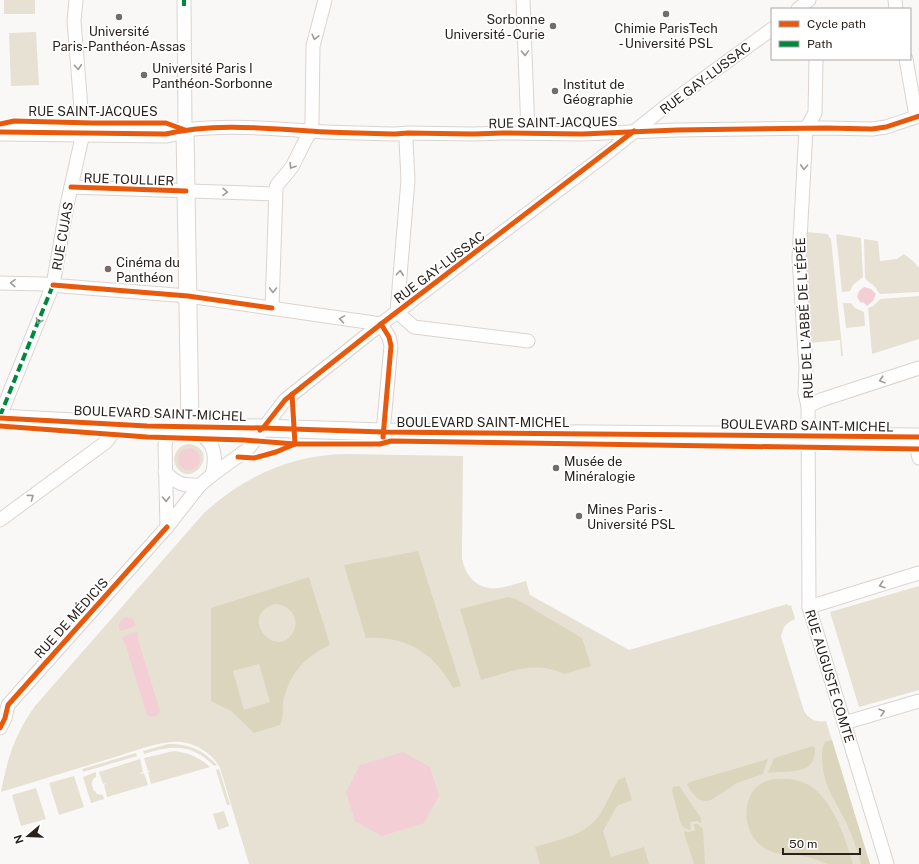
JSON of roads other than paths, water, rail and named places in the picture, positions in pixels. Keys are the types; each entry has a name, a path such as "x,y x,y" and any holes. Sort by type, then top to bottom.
{"main road":[{"name":"RUE SAINT-JACQUES","path":"0,132 166,134 185,130"},
{"path":"185,130 188,296 185,426"},
{"name":"BOULEVARD SAINT-MICHEL","path":"0,417 113,424 383,432 916,437"}],"street":[{"name":"RUE CUJAS","path":"0,417 53,285 83,133 74,20 76,0"},
{"path":"272,308 275,194 278,185 292,167 311,132 313,46 326,0"},
{"path":"523,0 528,133"},
{"path":"184,3 185,130"},
{"name":"RUE GAY-LUSSAC","path":"212,475 248,449 285,400 381,324 634,131 771,30"},
{"name":"RUE DE L'ABBÉ DE L'ÉPÉE","path":"808,436 808,406 805,393 806,369 799,258 806,128 814,113 816,60"},
{"path":"906,60 918,116"},
{"name":"RUE SAINT-JACQUES","path":"185,130 205,128 266,128 311,132 404,134 582,134 634,131 806,128 872,129 886,127 918,116"},
{"path":"404,134 406,140 408,180 397,312 414,328 528,341"},
{"name":"RUE TOULLIER","path":"71,188 275,194"},
{"path":"0,283 43,284 188,296 381,324 389,337 391,346 383,432"},
{"path":"808,406 820,400 919,368"},
{"path":"0,520 106,442 112,434 113,424"},
{"path":"165,472 176,482 182,485 200,485 212,475 215,464 213,448 203,435 185,426 168,437 165,441 165,472 166,527"},
{"name":"RUE AUGUSTE COMTE","path":"808,436 809,607 887,864"},
{"path":"916,437 919,458"},
{"name":"RUE DE MÉDICIS","path":"0,728 5,718 4,706 166,527 200,485"},
{"path":"809,607 919,573"},
{"path":"844,723 919,702"}],"place":[{"name":"Chimie ParisTech - Université PSL","path":"666,14"},
{"name":"Université Paris-Panthéon-Assas","path":"119,17"},
{"name":"Sorbonne Université - Curie","path":"553,26"},
{"name":"Université Paris I Panthéon-Sorbonne","path":"144,75"},
{"name":"Institut de Géographie","path":"555,91"},
{"name":"Cinéma du Panthéon","path":"108,269"},
{"name":"Musée de Minéralogie","path":"556,468"},
{"name":"Mines Paris - Université PSL","path":"579,516"}]}
